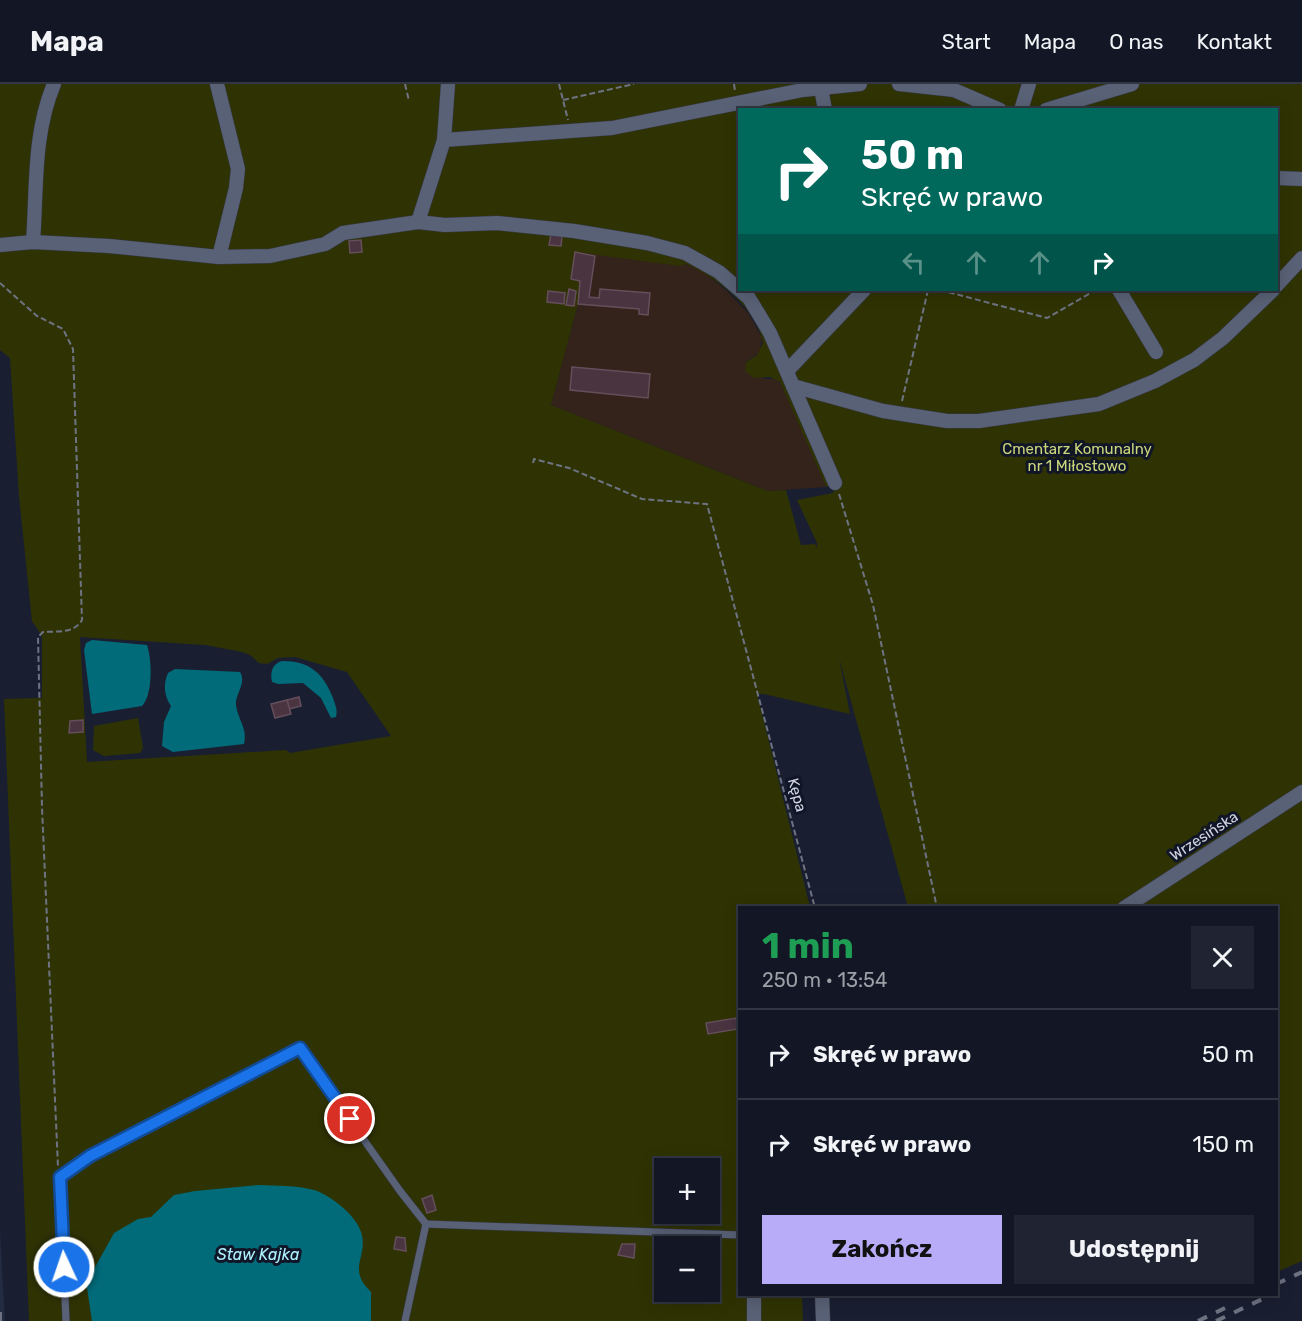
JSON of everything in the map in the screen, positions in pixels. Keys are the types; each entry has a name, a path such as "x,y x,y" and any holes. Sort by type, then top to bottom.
{"street":[{"path":"33,242 38,150 46,108 54,84"},
{"path":"217,84 237,169 236,188 219,257"},
{"path":"418,222 444,140 448,84"},
{"path":"444,140 612,128 803,90 860,84"},
{"path":"899,84 954,90 995,108"},
{"path":"1022,108 1029,84"},
{"path":"1053,108 1132,84"},
{"path":"820,88 825,108"},
{"path":"1278,178 1302,179"},
{"path":"0,245 33,242 110,246 219,257 270,256 325,244 343,233 418,222 445,225 497,223 574,231 646,243 685,253 719,272 738,288"},
{"path":"1278,284 1302,258"},
{"path":"741,291 749,298 770,333 835,483"},
{"path":"787,371 863,291"},
{"path":"1120,291 1156,352"},
{"path":"794,386 900,414 937,420 979,421 1110,401 1155,381 1210,349 1272,291"},
{"name":"Wrzesińska","path":"1127,906 1302,792"},
{"path":"754,1296 754,1321"},
{"path":"822,1296 823,1321"}],"lane":[{"path":"66,1321 60,1177 90,1156 300,1048 426,1224 405,1321"},
{"path":"426,1224 738,1234"}],"path":[{"path":"405,84 409,101"},
{"path":"559,84 571,131"},
{"path":"563,100 633,84"},
{"path":"0,283 37,316 63,329 73,349 82,620 78,627 69,631 43,632 39,637 39,698 57,1159 60,1177"},
{"path":"900,414 928,291"},
{"path":"944,291 1047,318 1094,291"},
{"name":"Kępa","path":"533,463 534,459 569,468 642,499 707,504 814,906"},
{"path":"835,483 873,606 937,906"}],"shaded area":[{"path":"575,252 686,264 702,271 727,291 749,314 762,338 760,352 746,362 764,379 776,379 783,386 826,487 768,491 551,405 578,304 571,279"},
{"path":"0,1229 2,1269 5,1321 0,1321"}],"green space":[{"name":"Cmentarz Komunalny nr 1 Miłostowo","path":"0,84 1302,84 1302,1261 1278,1272 1278,906 908,906 839,658 850,714 757,694 810,906 738,906 738,1296 802,1296 803,1321 29,1321 4,699 42,698 42,636 32,621 19,496 10,358 0,350","holes":["576,252 679,266 686,264 710,277 744,306 759,330 763,343 757,355 746,362 745,371 754,378 770,377 780,382 826,487 837,482 833,493 797,500 817,543 817,548 815,544 801,545 786,490 768,491 551,405 578,304 580,281 571,279","80,637 205,645 242,652 250,655 259,663 267,664 278,658 295,657 347,672 391,736 290,753 286,750 87,762"]},
{"path":"138,718 143,748 140,753 104,756 93,750 94,726"}],"water":[{"path":"92,640 147,645 150,659 150,685 146,701 142,706 92,714 84,650 86,643"},
{"path":"282,661 300,663 320,675 333,698 336,717 331,718 321,698 303,683 278,684 272,682 272,669"},
{"path":"175,669 240,672 242,684 236,705 244,729 244,744 173,752 162,746 164,722 171,706 165,690 165,681 168,673"},
{"name":"Staw Kajka","path":"258,1185 293,1186 314,1190 335,1201 354,1219 363,1241 359,1269 364,1284 371,1292 371,1321 92,1321 87,1288 89,1278 114,1233 138,1219 151,1217 174,1195"}],"building":[{"path":"551,234 562,236 561,246 549,245"},
{"path":"361,240 362,252 350,253 349,241"},
{"path":"575,252 595,256 589,297 599,298 600,289 650,293 648,315 639,314 639,309 578,304 580,281 571,279"},
{"path":"569,289 576,291 574,306 566,305"},
{"path":"548,291 565,293 564,304 547,302"},
{"path":"572,367 650,374 648,398 570,390"},
{"path":"299,697 301,706 289,709 287,700"},
{"path":"287,700 291,714 275,718 271,704"},
{"path":"83,720 83,732 69,733 70,721"},
{"path":"736,1018 738,1029 708,1034 706,1023"},
{"path":"432,1195 436,1210 427,1213 422,1199"},
{"path":"396,1237 405,1238 406,1251 394,1249"},
{"path":"622,1244 635,1244 634,1258 618,1255"}],"railway":[{"path":"1278,1283 1302,1272"},
{"path":"1216,1321 1269,1296"},
{"path":"1198,1321 1225,1308"},
{"path":"0,1312 0,1321"}],"route":[{"path":"64,1267 60,1177 90,1156 300,1048 350,1119"}]}
